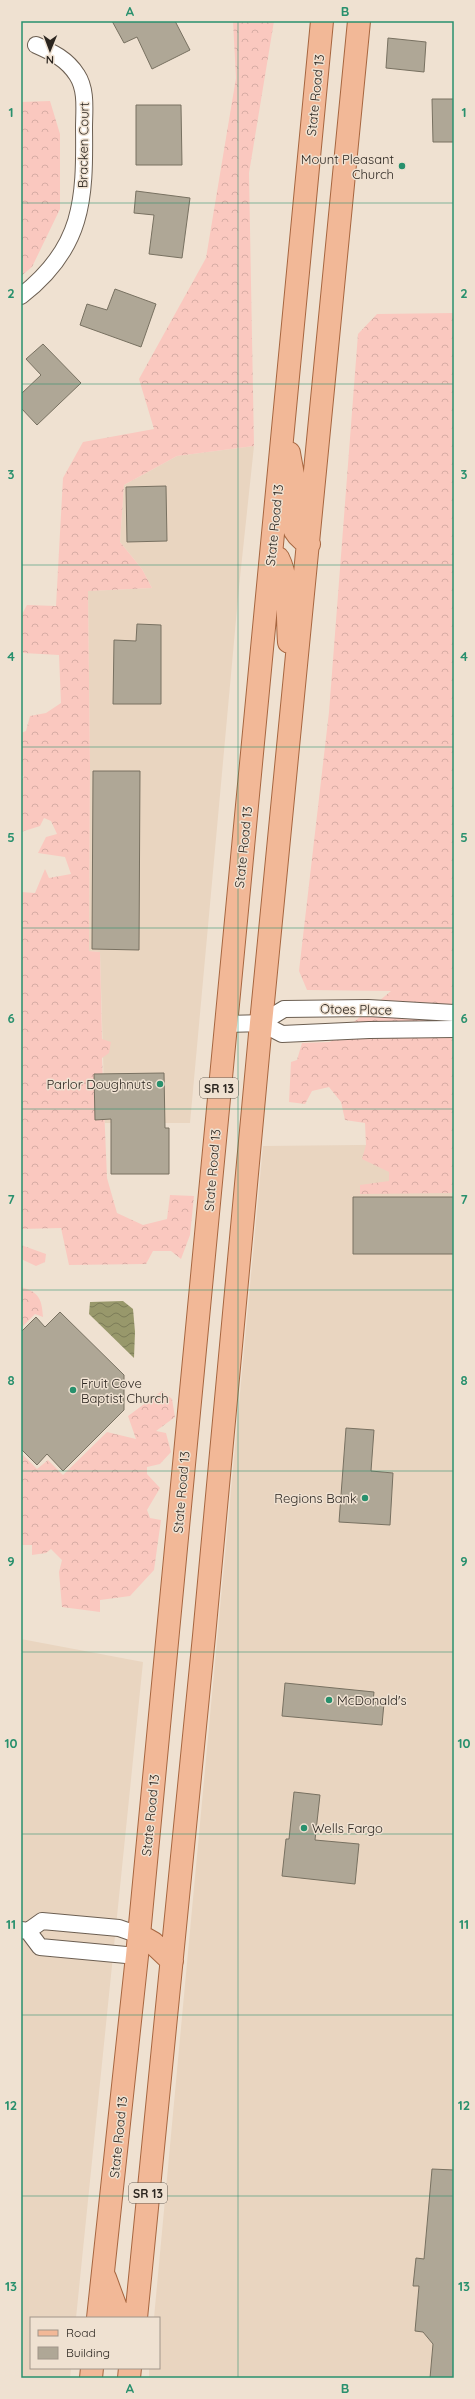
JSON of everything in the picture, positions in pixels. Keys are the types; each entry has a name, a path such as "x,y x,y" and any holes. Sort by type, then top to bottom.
{"main road":[{"name":"State Road 13","path":"98,2317 138,1946 322,21"},
{"name":"SR 13","path":"136,2317 172,1961 261,1023 294,701 359,21"},
{"path":"284,422 295,490 292,527 299,538 309,544"},
{"path":"271,555 278,558 287,582 286,597 294,701"},
{"path":"138,1946 153,1943 172,1961"},
{"path":"103,2271 116,2308 124,2317"}],"street":[{"name":"Bracken Court","path":"21,296 50,272 66,246 78,218 85,178 83,92 80,81 67,62 36,44"},
{"name":"Otoes Place","path":"261,1023 284,1009 368,1008 454,1013"},
{"name":"Otoes Place","path":"225,1024 261,1023 282,1034 369,1030 454,1029"},
{"path":"42,1921 119,1928 138,1946 40,1948 24,1930 42,1921"}],"shaded area":[{"path":"254,446 239,587 190,1123 105,1123 100,952 89,951 90,767 88,591 152,588 142,569 120,542 124,485 177,456"},
{"path":"454,1144 454,2378 149,2378 149,2369 160,2369 160,2317 154,2317 263,1146"},
{"path":"21,1639 143,1662 76,2317 30,2317 30,2369 71,2369 70,2378 21,2378"}],"green space":[{"path":"233,21 274,21 249,173 254,446 177,456 124,485 120,542 142,569 152,588 88,591 90,767 89,951 100,952 102,1039 111,1042 109,1053 102,1058 107,1178 117,1213 143,1225 167,1219 170,1195 194,1196 190,1235 181,1259 171,1251 153,1251 146,1264 69,1265 61,1228 21,1229 21,892 35,893 45,869 49,878 71,874 65,857 38,853 46,837 57,834 51,821 44,818 40,826 21,832 21,780 24,777 21,774 21,733 26,731 30,716 46,713 61,703 59,655 23,653 21,616 27,605 56,606 63,478 83,442 154,429 139,379 206,258 236,78"},
{"path":"50,101 60,134 60,209 32,267 21,276 21,102"},
{"path":"454,313 454,1193 360,1194 360,1185 389,1181 389,1172 362,1159 366,1145 365,1123 345,1120 341,1102 329,1087 312,1091 305,1104 289,1102 291,1062 297,1060 302,1043 330,1042 391,991 307,990 299,971 329,712 358,334 377,314"},
{"path":"21,1245 46,1254 45,1262 36,1266 21,1259"},
{"path":"21,1287 36,1294 42,1305 43,1317 35,1314 21,1328"},
{"path":"162,1391 172,1399 175,1417 156,1431 166,1433 171,1452 160,1464 147,1467 147,1474 160,1488 147,1510 150,1518 161,1520 154,1570 130,1596 100,1600 100,1612 62,1607 59,1572 62,1560 51,1549 46,1553 32,1555 32,1545 22,1545 21,1543 21,1453 37,1469 48,1460 63,1475 107,1432 136,1439 128,1416"}],"water":[{"path":"123,1301 133,1309 135,1332 134,1358 89,1314 90,1302"}],"building":[{"path":"112,21 175,21 190,50 152,69 137,37 124,43"},
{"path":"388,38 426,42 424,72 386,68"},
{"path":"432,99 454,99 454,142 433,142"},
{"path":"136,105 181,105 182,165 136,165"},
{"path":"136,191 190,198 182,258 149,254 154,215 134,213"},
{"path":"115,289 156,304 141,347 80,325 87,304 107,310"},
{"path":"43,344 81,383 37,425 21,408 21,394 41,375 26,359"},
{"path":"166,486 167,541 127,542 126,487"},
{"path":"137,624 161,625 161,704 113,704 114,640 136,641"},
{"path":"93,771 140,771 139,950 92,949"},
{"path":"164,1073 165,1128 169,1128 169,1174 111,1174 111,1119 95,1120 94,1074"},
{"path":"353,1197 454,1197 454,1254 353,1254"},
{"name":"Fruit Cove Baptist Church","path":"60,1312 124,1375 124,1410 63,1471 47,1454 37,1465 21,1449 21,1332 36,1317 45,1327"},
{"path":"346,1428 374,1430 371,1471 393,1473 390,1525 339,1522"},
{"path":"285,1683 374,1692 373,1702 384,1703 382,1725 282,1716"},
{"name":"Wells Fargo","path":"294,1792 320,1795 315,1840 359,1844 355,1884 282,1876 286,1839 289,1839"},
{"path":"432,2169 454,2170 454,2378 430,2378 433,2344 423,2332 415,2331 419,2286 413,2286 416,2258 424,2259"}],"place":[{"name":"Mount Pleasant Church","path":"402,166"},
{"name":"Parlor Doughnuts","path":"160,1084"},
{"name":"Fruit Cove Baptist Church","path":"73,1390"},
{"name":"Regions Bank","path":"365,1498"},
{"name":"McDonald's","path":"329,1700"},
{"name":"Wells Fargo","path":"304,1828"}]}
